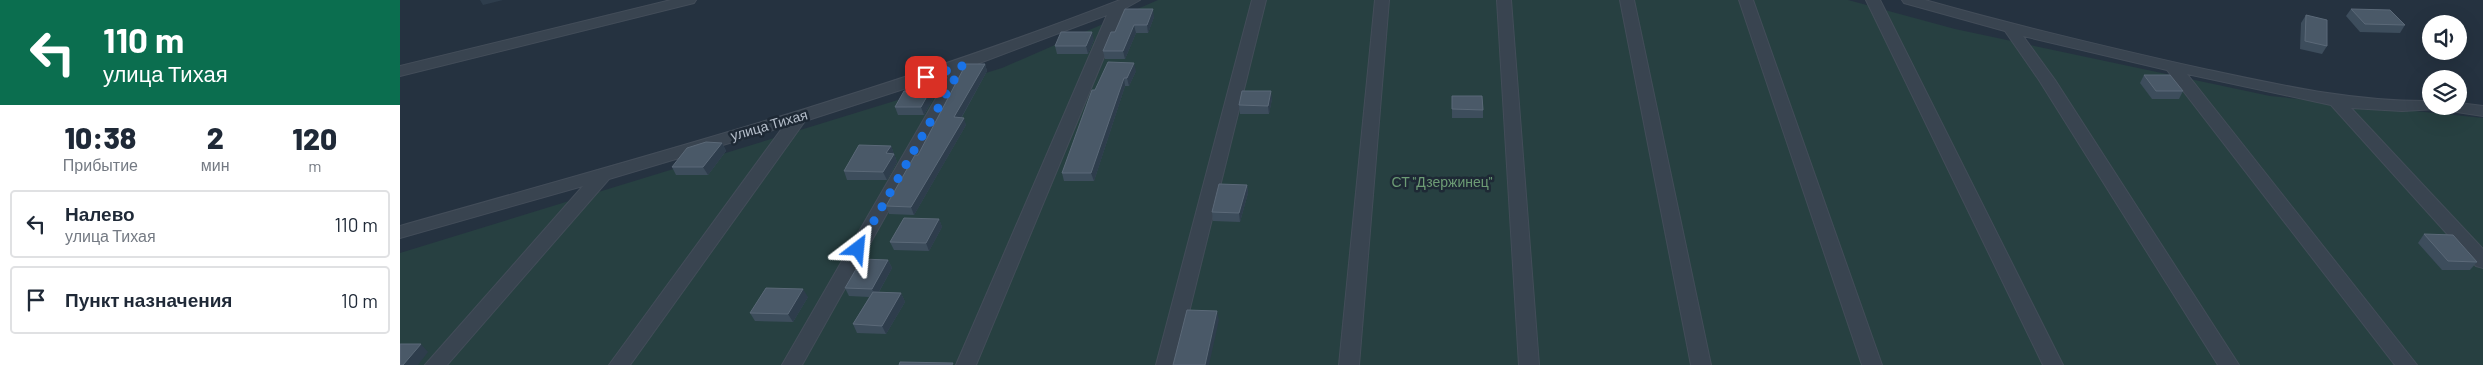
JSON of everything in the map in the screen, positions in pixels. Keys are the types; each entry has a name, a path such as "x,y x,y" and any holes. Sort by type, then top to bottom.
{"street":[{"path":"400,71 689,0"},
{"path":"1166,365 1259,0"},
{"path":"1349,365 1382,0"},
{"path":"1504,0 1529,365"},
{"path":"1627,0 1701,365"},
{"path":"1746,0 1872,365"},
{"path":"1873,0 2053,365"},
{"path":"1909,0 2012,30 2338,103 2394,108 2422,106"},
{"path":"966,365 1125,3"},
{"name":"улица Тихая","path":"400,232 800,116 962,66 1125,3"},
{"path":"2012,30 2047,80 2229,365"},
{"path":"792,365 962,66"},
{"path":"2173,67 2407,365"},
{"path":"2338,103 2483,261"},
{"path":"2467,109 2483,111"},
{"path":"619,365 800,116"},
{"path":"434,365 603,174"}],"green space":[{"name":"СТ \"Дзержинец\"","path":"1158,0 1848,0 1955,29 2270,96 2422,112 2422,115 2454,115 2483,118 2483,365 400,365 400,253 1002,68"}],"building":[{"path":"1125,9 1153,9 1147,25 1134,25 1123,51 1103,51 1111,32 1115,32"},
{"path":"2351,9 2390,10 2405,25 2365,24"},
{"path":"2306,15 2327,20 2327,46 2305,41"},
{"path":"1061,32 1092,32 1086,46 1055,46"},
{"path":"1108,62 1134,63 1127,78 1124,78 1091,173 1062,173 1092,90 1095,90"},
{"path":"966,64 985,64 954,117 964,118 911,207 886,206 915,155 918,155"},
{"path":"2144,75 2170,75 2183,91 2156,91"},
{"path":"904,91 930,91 921,107 895,107"},
{"path":"1242,91 1271,91 1268,106 1239,105"},
{"path":"1452,96 1482,96 1483,110 1452,109"},
{"path":"706,142 722,143 703,167 672,167 687,148"},
{"path":"859,145 891,146 886,153 894,154 883,172 844,171"},
{"path":"1219,184 1247,185 1239,213 1212,212"},
{"path":"904,218 939,219 926,243 890,242"},
{"path":"2424,234 2453,235 2477,262 2448,261"},
{"path":"862,259 888,260 872,289 845,288"},
{"path":"766,288 803,289 788,314 750,313"},
{"path":"873,292 901,293 882,326 853,324"},
{"path":"1187,310 1217,311 1205,365 1173,365"},
{"path":"400,344 421,344 403,365 400,365"},
{"path":"900,362 953,363 952,365 899,365"}],"route":[{"path":"858,249 962,66 926,77"}]}
